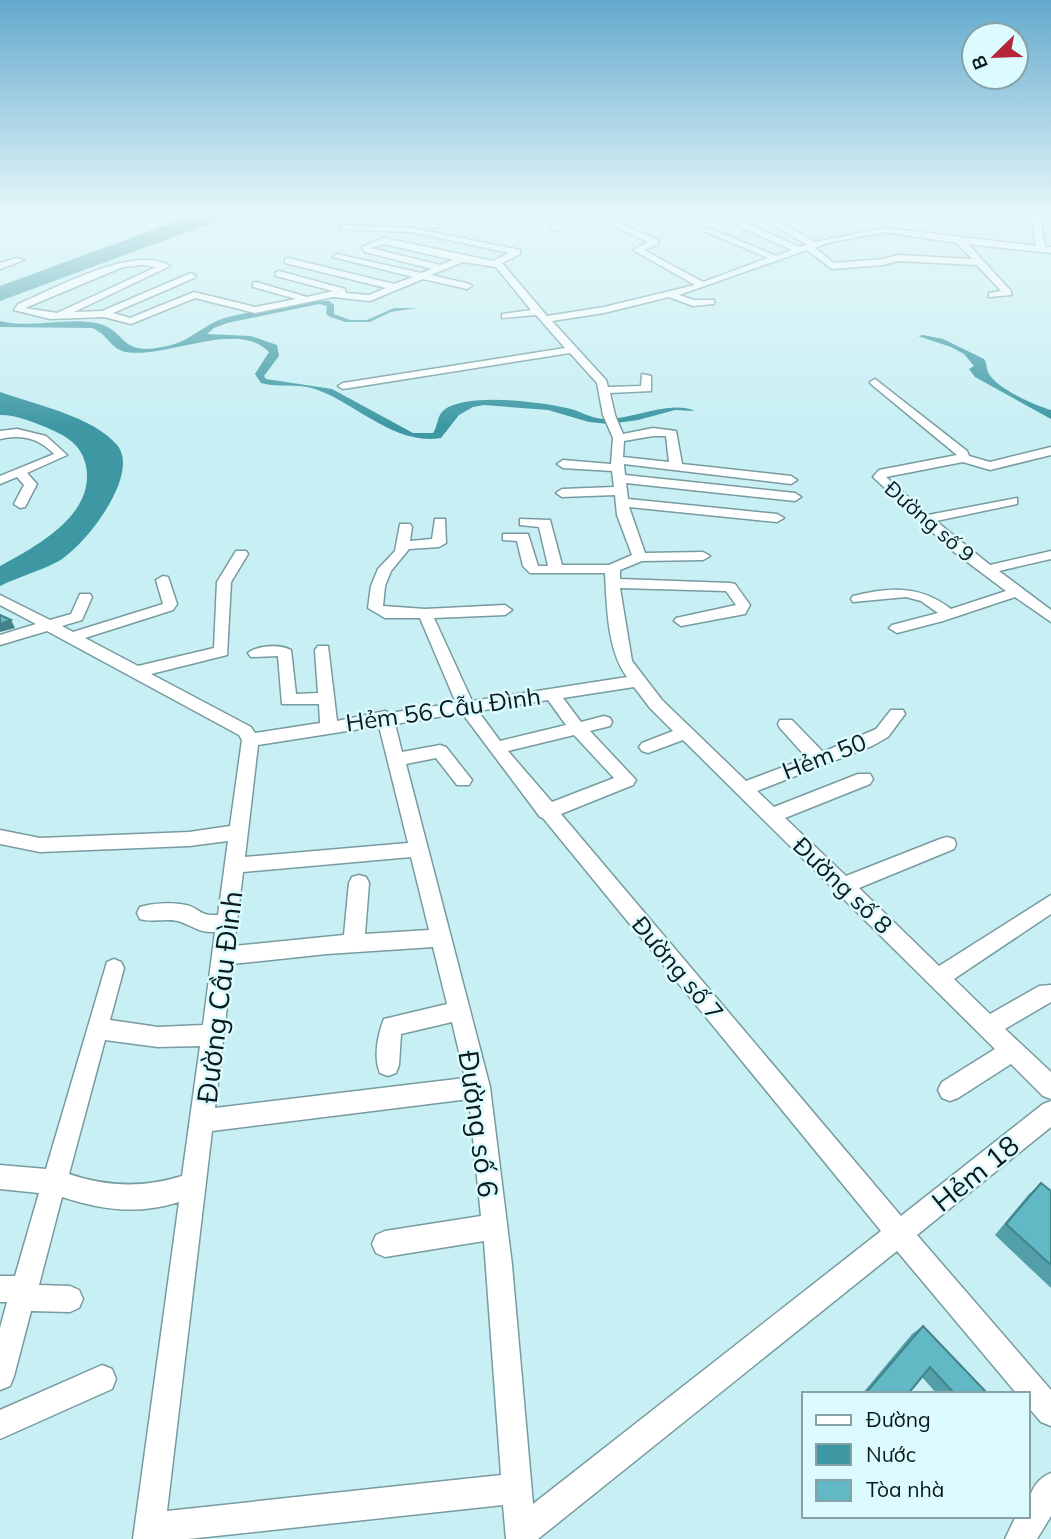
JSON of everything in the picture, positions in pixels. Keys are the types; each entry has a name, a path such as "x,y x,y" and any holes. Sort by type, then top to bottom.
{"street":[{"path":"78,283 21,306 19,310 37,316 104,314 125,321 139,320 194,295 250,310 344,294 370,298 404,283"},
{"path":"58,316 132,283"},
{"path":"104,314 175,283"},
{"path":"316,283 337,288 344,294"},
{"path":"377,283 394,287"},
{"path":"452,283 467,286"},
{"path":"514,283 602,382 606,390 609,415 618,436 619,480 624,515 640,557"},
{"path":"698,283 702,285"},
{"path":"505,316 604,310 708,283"},
{"path":"992,295 1008,293 998,283"},
{"path":"256,285 306,299"},
{"path":"669,294 693,303 711,302"},
{"path":"344,386 572,350"},
{"path":"606,390 647,389 646,376"},
{"path":"875,382 963,454 962,458"},
{"path":"0,435 21,432 47,442 61,453 57,459 0,481"},
{"path":"618,436 634,433 672,433 676,467"},
{"name":"Đường số 9","path":"1051,451 990,466 962,458 883,473 879,477 987,570 1051,617"},
{"path":"564,464 777,518"},
{"path":"562,493 676,467 791,480"},
{"path":"20,473 31,484 20,504"},
{"path":"619,480 795,497"},
{"path":"926,520 1012,501"},
{"path":"403,545 439,543 440,522"},
{"path":"524,522 545,523 556,570"},
{"path":"405,527 401,555 386,569 374,603 380,612 425,614 505,610"},
{"path":"508,537 520,536 525,539 531,568 730,587 743,605 740,611 681,621"},
{"path":"136,672 222,651 224,582 241,554"},
{"path":"987,570 1051,555"},
{"path":"613,576 640,557 704,556"},
{"name":"Đường số 8","path":"613,576 624,662 637,681 685,733 1051,1088"},
{"path":"72,637 168,607 170,604 163,580"},
{"path":"858,599 910,592 932,600 949,614"},
{"path":"897,628 1016,592"},
{"path":"0,640 77,617 85,597"},
{"path":"2,600 244,731 250,740"},
{"name":"Đường số 7","path":"425,614 466,706 546,812 899,1235 1051,1412"},
{"path":"323,650 329,726"},
{"path":"256,653 282,651 286,654 288,699 327,698"},
{"name":"Hẻm 56 Cẫu Đình","path":"250,740 385,717 637,681"},
{"path":"546,812 626,780 577,728 551,693"},
{"name":"Hẻm 50","path":"743,789 874,738 882,733 897,714"},
{"name":"Đường số 6","path":"385,717 479,1087 519,1488 521,1536"},
{"path":"496,748 604,722"},
{"path":"786,724 820,759"},
{"path":"648,747 685,733"},
{"name":"Đường Cầu Đình","path":"148,1533 250,740"},
{"path":"396,759 440,751 463,780"},
{"path":"771,816 864,779"},
{"path":"3,841 40,845 189,838 239,832"},
{"path":"846,888 856,879 947,844"},
{"path":"236,865 420,849"},
{"path":"354,943 359,883"},
{"path":"937,978 1051,903"},
{"path":"147,913 185,913 201,925 228,923"},
{"path":"224,956 354,943 440,938"},
{"path":"0,1376 15,1292 55,1182 114,968"},
{"path":"988,1027 1047,993"},
{"path":"388,1065 390,1032 393,1026 459,1011"},
{"path":"97,1030 135,1032 158,1037 214,1035"},
{"path":"950,1090 1012,1051"},
{"path":"203,1121 479,1087"},
{"name":"Hẻm 18","path":"521,1536 1051,1112"},
{"path":"0,1177 55,1182 93,1195 123,1198 155,1197 194,1185"},
{"path":"385,1244 494,1227"},
{"path":"15,1292 69,1299"},
{"path":"0,1425 102,1380"},
{"path":"148,1533 519,1488"},
{"path":"1020,1539 1051,1488"}],"water":[{"path":"9,283 49,283 0,301 0,286"},
{"path":"329,301 334,305 334,314 350,320 367,320 394,308 417,308 391,312 370,322 346,322 330,317 326,314 327,306 319,304 227,323 207,334 251,336 277,345 279,356 264,376 266,379 332,389 413,433 433,433 444,410 470,401 506,400 543,404 606,419 675,408 695,411 675,410 638,420 609,424 589,422 548,410 484,405 473,407 459,415 441,438 424,439 392,430 315,389 261,383 255,374 269,352 256,343 221,339 143,353 126,352 116,348 92,328 0,327 0,321 24,324 72,321 96,323 114,331 131,346 151,349 181,341 227,317"},
{"path":"918,336 943,339 984,359 994,380 1017,396 1051,410 1051,419 975,377 969,369 974,366 964,354"},
{"path":"0,392 63,412 94,427 117,445 123,458 122,474 106,510 80,544 55,563 0,586 0,566 62,526 83,497 87,480 85,462 77,446 40,425 0,415"}],"building":[{"path":"0,615 11,620 0,624"},
{"path":"1041,1183 1051,1191 1051,1265 1006,1224"},
{"path":"923,1326 986,1392 953,1392 930,1367 910,1392 867,1392"}]}
